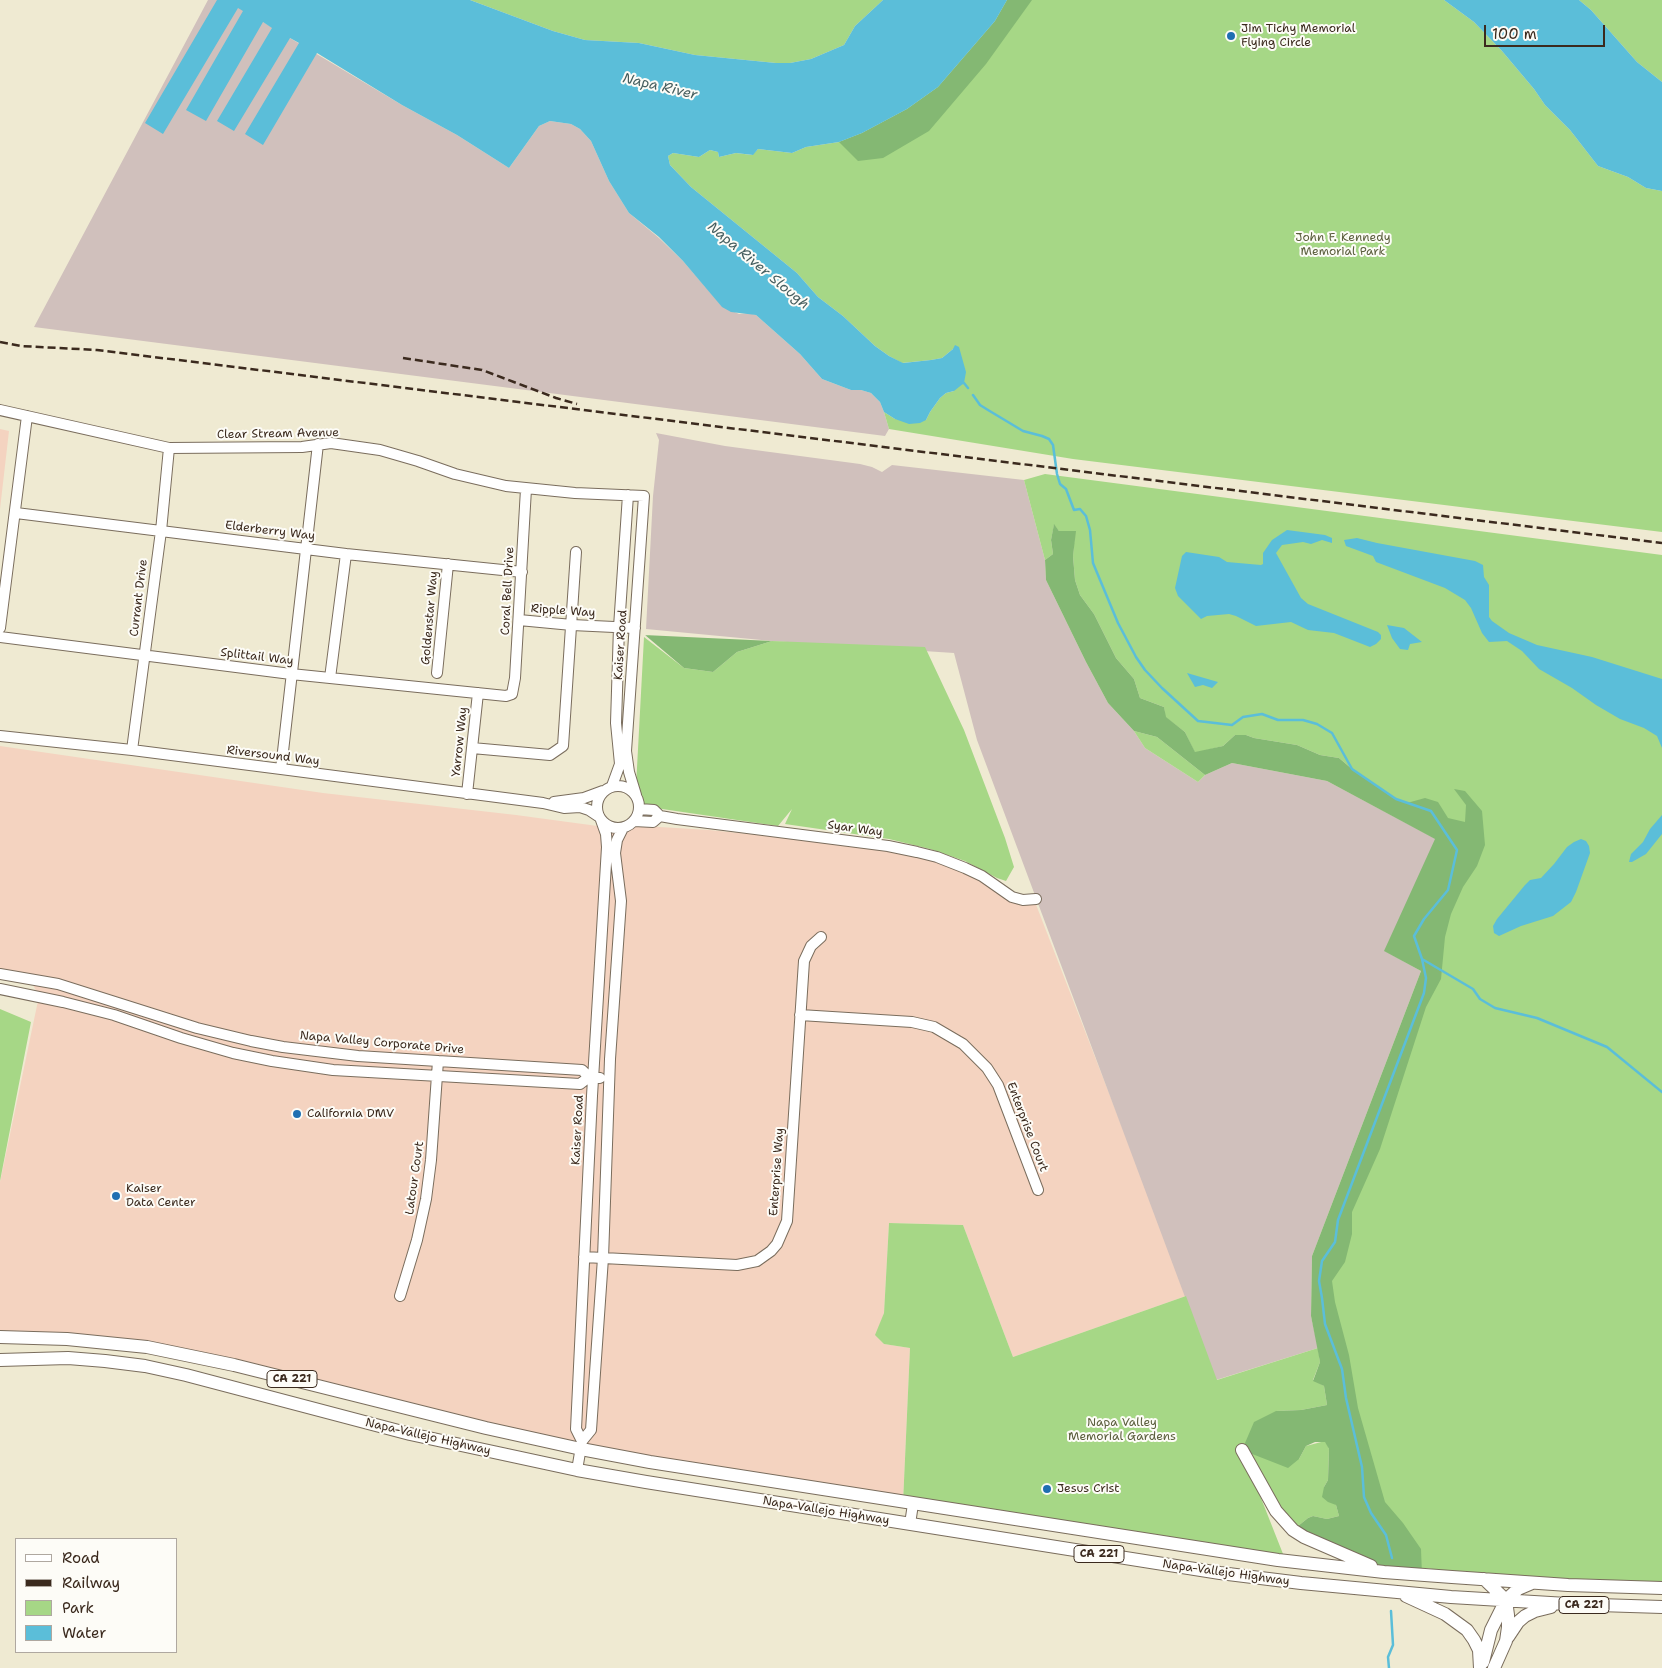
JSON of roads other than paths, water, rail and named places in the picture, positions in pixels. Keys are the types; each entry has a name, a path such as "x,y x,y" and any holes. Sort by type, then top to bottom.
{"main road":[{"name":"Napa-Vallejo Highway","path":"0,1337 107,1342 190,1355 486,1428 582,1445 660,1464 1284,1561 1384,1572 1662,1588"},
{"name":"Napa-Vallejo Highway","path":"0,1360 68,1358 144,1366 203,1379 410,1434 576,1470 1159,1564 1288,1582 1397,1592 1567,1604 1662,1607"},
{"path":"1242,1450 1276,1511 1293,1530 1304,1537 1384,1572"},
{"path":"1484,1579 1506,1600 1508,1627 1506,1641"},
{"path":"1481,1668 1491,1630 1506,1600 1518,1589 1532,1582"},
{"path":"1397,1592 1445,1614 1467,1630 1479,1650 1481,1668"},
{"path":"1494,1668 1506,1641 1518,1622 1535,1611 1567,1604"}],"street":[{"name":"Clear Stream Avenue","path":"0,410 169,448 302,447 331,443 380,450 465,477 526,489 644,496"},
{"path":"0,628 27,416"},
{"path":"281,769 318,444"},
{"name":"Currant Drive","path":"132,750 161,531 169,448"},
{"name":"Coral Bell Drive","path":"512,694 519,620 526,489"},
{"name":"Kaiser Road","path":"608,788 620,764 616,723 619,627 628,495"},
{"name":"Kaiser Road","path":"636,795 629,772 626,751 644,496"},
{"name":"Elderberry Way","path":"16,513 346,554 522,572"},
{"path":"472,748 550,755 563,746 576,552"},
{"path":"330,678 346,554"},
{"name":"Goldenstar Way","path":"438,673 448,564"},
{"name":"Ripple Way","path":"519,620 635,628"},
{"name":"Splittail Way","path":"0,636 291,674 506,696 512,694"},
{"name":"Yarrow Way","path":"467,794 478,693"},
{"name":"Riversound Way","path":"0,736 281,769 543,803 564,808 580,807 589,810 599,818"},
{"path":"627,787 636,795 639,809 634,821 623,828 611,828 599,818 597,802 608,788 627,787"},
{"name":"Riversound Way","path":"543,803 584,798 608,788"},
{"name":"Syar Way","path":"639,809 654,810 660,816 718,825 888,846 917,852 937,857 982,876 1012,897 1023,900 1036,899"},
{"name":"Syar Way","path":"634,821 653,822 660,816"},
{"name":"Kaiser Road","path":"582,1445 576,1428 592,1077 607,847 606,834 599,818"},
{"name":"Kaiser Road","path":"576,1470 582,1445 591,1430 602,1258 609,1079 621,901 615,853 617,840 623,828"},
{"name":"Enterprise Way","path":"584,1257 737,1265 757,1261 778,1244 787,1221 804,961 811,946 821,937"},
{"name":"Napa Valley Corporate Drive","path":"0,974 58,984 197,1028 283,1048 358,1056 582,1070 592,1077 609,1079"},
{"path":"55,1000 58,984"},
{"name":"Napa Valley Corporate Drive","path":"0,989 55,1000 114,1016 233,1053 333,1070 580,1084 592,1077"},
{"name":"Enterprise Court","path":"800,1014 912,1022 934,1027 959,1041 971,1050 998,1085 1038,1190"},
{"name":"Latour Court","path":"400,1296 417,1240 426,1199 431,1160 438,1061"},
{"path":"910,1524 913,1504"}],"water":[{"name":"Napa River","path":"217,0 470,0 553,31 585,40 639,43 695,55 790,63 811,59 844,45 855,26 883,0 1007,0 995,21 938,87 907,109 862,133 839,142 806,147 792,153 758,149 753,155 736,153 719,157 718,152 710,150 699,157 673,153 668,156 670,165 691,187 797,273 818,297 889,356 903,363 931,360 942,358 955,345 959,347 966,372 964,383 940,398 926,420 920,423 909,424 895,419 884,412 880,402 871,393 851,390 822,379 800,354 756,315 731,312 722,307 683,261 659,237 629,213 609,181 591,141 580,129 571,124 550,121 539,126 509,168 457,135 402,105 317,53 263,145 245,134 299,43 290,38 234,131 217,121 272,28 263,22 206,121 186,110 243,11 238,8 163,134 145,123"},
{"path":"1444,0 1579,0 1591,10 1637,62 1662,82 1662,191 1646,188 1628,177 1598,166 1570,130 1545,105 1502,51 1474,22"},
{"path":"1287,530 1325,535 1332,538 1332,543 1322,540 1311,544 1303,542 1282,545 1276,553 1301,598 1308,604 1378,632 1381,635 1381,639 1376,644 1370,647 1334,633 1308,630 1291,622 1256,626 1229,614 1207,616 1201,619 1178,596 1175,588 1182,556 1186,552 1219,557 1227,562 1261,565 1263,564 1263,553 1272,540"},
{"path":"1357,538 1475,561 1483,565 1484,577 1489,585 1489,617 1509,633 1537,645 1592,657 1662,679 1662,748 1657,736 1644,728 1620,719 1539,669 1522,651 1507,641 1489,642 1482,633 1471,608 1465,600 1445,588 1376,562 1373,556 1346,546 1344,540"},
{"path":"1387,625 1404,628 1422,642 1410,644 1408,650 1400,649 1392,638"},
{"path":"1187,673 1218,682 1212,688 1203,685 1195,687"},
{"path":"1662,815 1662,834 1646,854 1629,862 1631,854 1643,842 1650,829"},
{"path":"1581,839 1586,841 1590,853 1571,902 1553,916 1521,926 1499,936 1494,933 1493,926 1497,919 1525,885 1530,880 1541,878 1567,847"}],"waterway":[{"name":"Napa River Slough","path":"962,383 968,388"},
{"path":"973,395 980,405 1023,431 1049,439 1053,445 1060,484 1066,489 1074,510 1080,509 1086,516 1090,530 1093,563 1118,623 1136,657 1162,688 1198,721 1232,725 1243,717 1262,714 1278,720 1303,720 1317,724 1332,733 1352,769 1396,799 1431,811 1457,850 1448,890 1424,919 1414,936 1426,978 1424,993 1338,1220 1335,1242 1322,1261 1319,1281 1325,1324 1342,1369 1346,1398 1362,1467 1364,1497 1371,1513 1386,1535 1392,1558"},
{"path":"1422,959 1473,989 1480,999 1495,1008 1537,1018 1607,1047 1662,1092"},
{"path":"1389,1668 1388,1657 1393,1645 1391,1611"}],"railway":[{"path":"0,342 21,346 97,350 1662,543"},
{"path":"403,358 482,370 577,404"}],"place":[{"name":"Jim Tichy Memorial Flying Circle","path":"1231,36"},
{"name":"California DMV","path":"297,1114"},
{"name":"Kaiser Data Center","path":"116,1196"},
{"name":"Jesus Crist","path":"1047,1489"}],"park label":[{"name":"John F. Kennedy Memorial Park","path":"1343,245"},
{"name":"Napa Valley Memorial Gardens","path":"1122,1430"}]}
